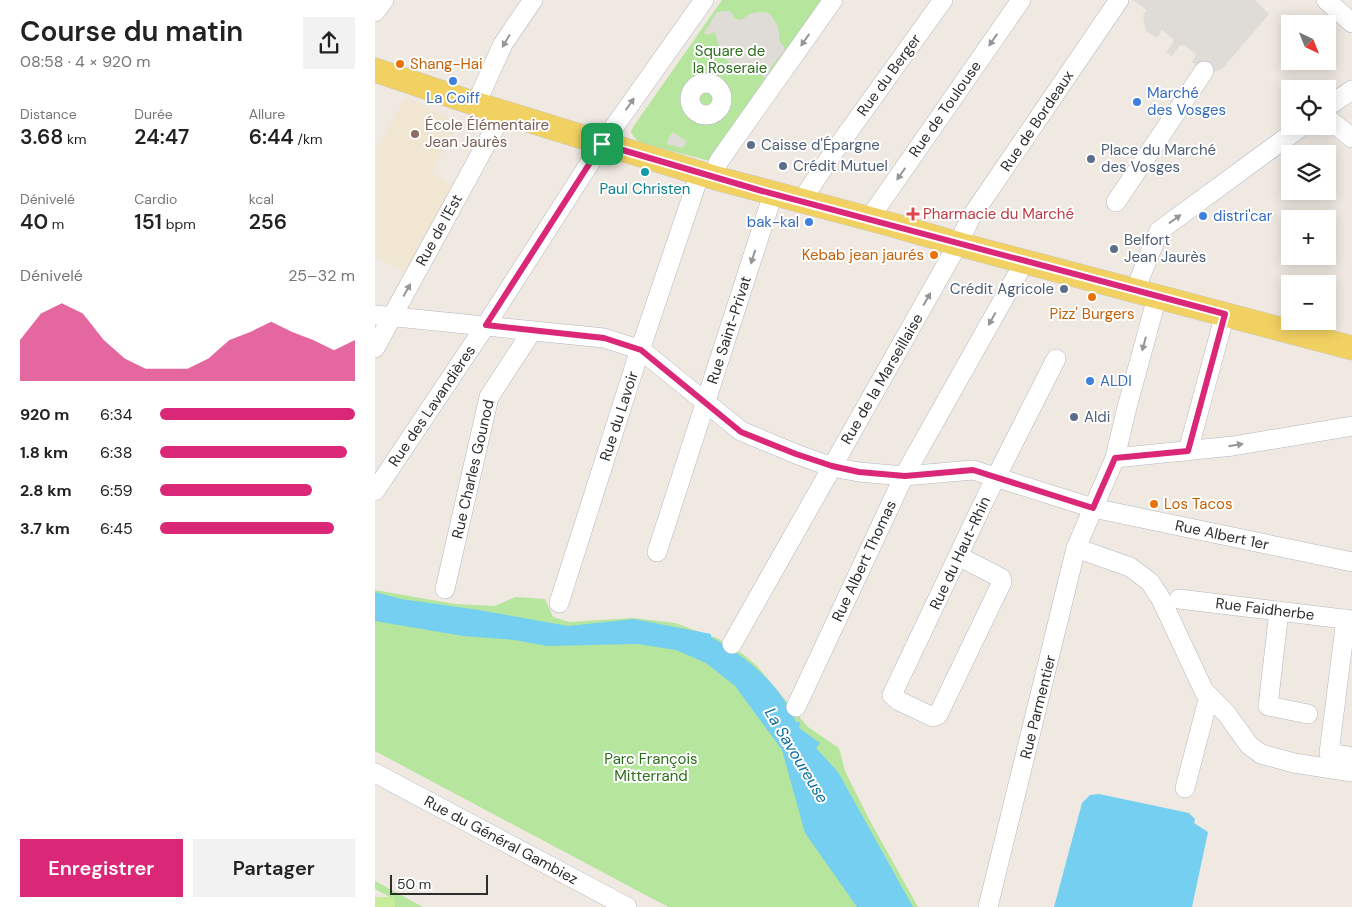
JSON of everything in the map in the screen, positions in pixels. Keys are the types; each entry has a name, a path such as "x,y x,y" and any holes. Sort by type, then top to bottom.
{"main road":[{"path":"375,70 503,113 706,175 1352,348"}],"street":[{"path":"375,12 384,0"},
{"path":"476,104 503,44 533,0"},
{"name":"Rue des Lavandières","path":"375,491 486,325 602,144 704,0"},
{"name":"Rue du Lavoir","path":"559,603 641,350 706,175 719,161 833,0"},
{"name":"Rue du Berger","path":"802,200 831,156 943,0"},
{"name":"Rue de Toulouse","path":"869,219 1021,0"},
{"name":"Rue de Bordeaux","path":"958,244 971,217 1119,0"},
{"path":"1326,0 1352,22"},
{"path":"1116,202 1205,72"},
{"path":"1336,101 1352,90"},
{"name":"Rue de l'Est","path":"375,348 383,316 503,113"},
{"path":"1336,125 1352,138"},
{"path":"1135,290 1159,231 1289,135"},
{"name":"Rue Saint-Privat","path":"657,552 773,194"},
{"name":"Rue de la Marseillaise","path":"732,644 958,244"},
{"name":"Rue Albert Thomas","path":"796,707 914,458 1025,261"},
{"name":"Rue Parmentier","path":"988,907 1076,548 1115,458 1157,297"},
{"path":"1188,451 1225,314"},
{"path":"383,316 604,338 641,350"},
{"name":"Rue Charles Gounod","path":"445,589 489,397 532,331"},
{"name":"Rue Albert 1er","path":"641,350 741,432 832,466 859,472 905,476 973,470 1093,508 1352,562"},
{"name":"Rue du Haut-Rhin","path":"958,556 1001,578 1002,582 938,715 933,717 899,701 892,695 958,556 1056,359"},
{"path":"1115,458 1233,446 1352,426"},
{"path":"1076,548 1130,567 1150,582 1161,599 1204,691 1226,713 1249,745 1261,754 1294,763 1352,772"},
{"name":"Rue Faidherbe","path":"1179,599 1349,619"},
{"path":"1279,611 1268,706 1308,714"},
{"path":"1349,619 1329,753 1352,757"},
{"path":"1185,788 1209,696"},
{"name":"Rue du Général Gambiez","path":"375,773 621,906"}],"shaded area":[{"path":"1133,0 1255,0 1269,14 1222,69 1208,75 1192,62 1196,54 1184,45 1179,46 1172,56 1166,52 1173,43 1173,39 1162,30 1157,38 1146,31 1143,15 1147,10"},
{"path":"729,11 734,18 740,20 752,13 765,12 770,14 778,27 780,43 785,50 771,67 766,78 763,77 760,69 747,71 726,60 721,54 715,32 707,35 704,33 717,12"},
{"path":"406,97 459,123 431,173 453,186 405,272 375,256 375,151"},
{"path":"673,132 687,142 682,148 667,144"}],"green space":[{"name":"Square de la Roseraie","path":"722,0 823,0 710,161 640,143 631,132 633,127"},
{"name":"Parc François Mitterrand","path":"375,590 455,604 495,606 515,597 545,599 553,617 569,622 633,618 675,623 719,639 757,666 808,727 839,748 845,771 870,821 918,907 668,907 375,751"},
{"path":"375,881 423,907 394,907 394,899 375,889"},
{"path":"375,897 394,897 395,907 375,907"}],"water":[{"name":"La Savoureuse","path":"375,592 401,599 479,610 568,626 634,619 711,634 711,637 737,653 761,672 781,695 796,722 800,722 799,728 820,743 816,748 838,772 913,907 857,907 805,833 782,750 735,686 706,663 676,650 637,644 547,646 515,640 463,636 375,621"},
{"path":"1099,794 1189,813 1195,819 1194,823 1208,832 1192,907 1054,907 1082,803 1090,795"}],"place":[{"name":"Shang-Hai","path":"400,64"},
{"name":"La Coiff","path":"453,81"},
{"name":"Marché des Vosges","path":"1137,102"},
{"name":"École Élémentaire Jean Jaurès","path":"415,134"},
{"name":"Caisse d'Épargne","path":"751,145"},
{"name":"Place du Marché des Vosges","path":"1091,159"},
{"name":"Crédit Mutuel","path":"783,166"},
{"name":"Paul Christen","path":"645,172"},
{"name":"Pharmacie du Marché","path":"913,214"},
{"name":"distri'car","path":"1203,216"},
{"name":"bak-kal","path":"809,222"},
{"name":"Belfort Jean Jaurès","path":"1114,249"},
{"name":"Kebab jean jaurés","path":"934,255"},
{"name":"Crédit Agricole","path":"1064,289"},
{"name":"Pizz' Burgers","path":"1092,297"},
{"name":"ALDI","path":"1090,381"},
{"name":"Aldi","path":"1074,417"},
{"name":"Los Tacos","path":"1154,504"}],"route":[{"path":"602,144 762,191 802,200 958,244 1225,314 1188,451 1115,458 1093,508 973,470 905,476 859,472 832,466 796,454 741,432 641,350 604,338 486,325 602,144"}]}
